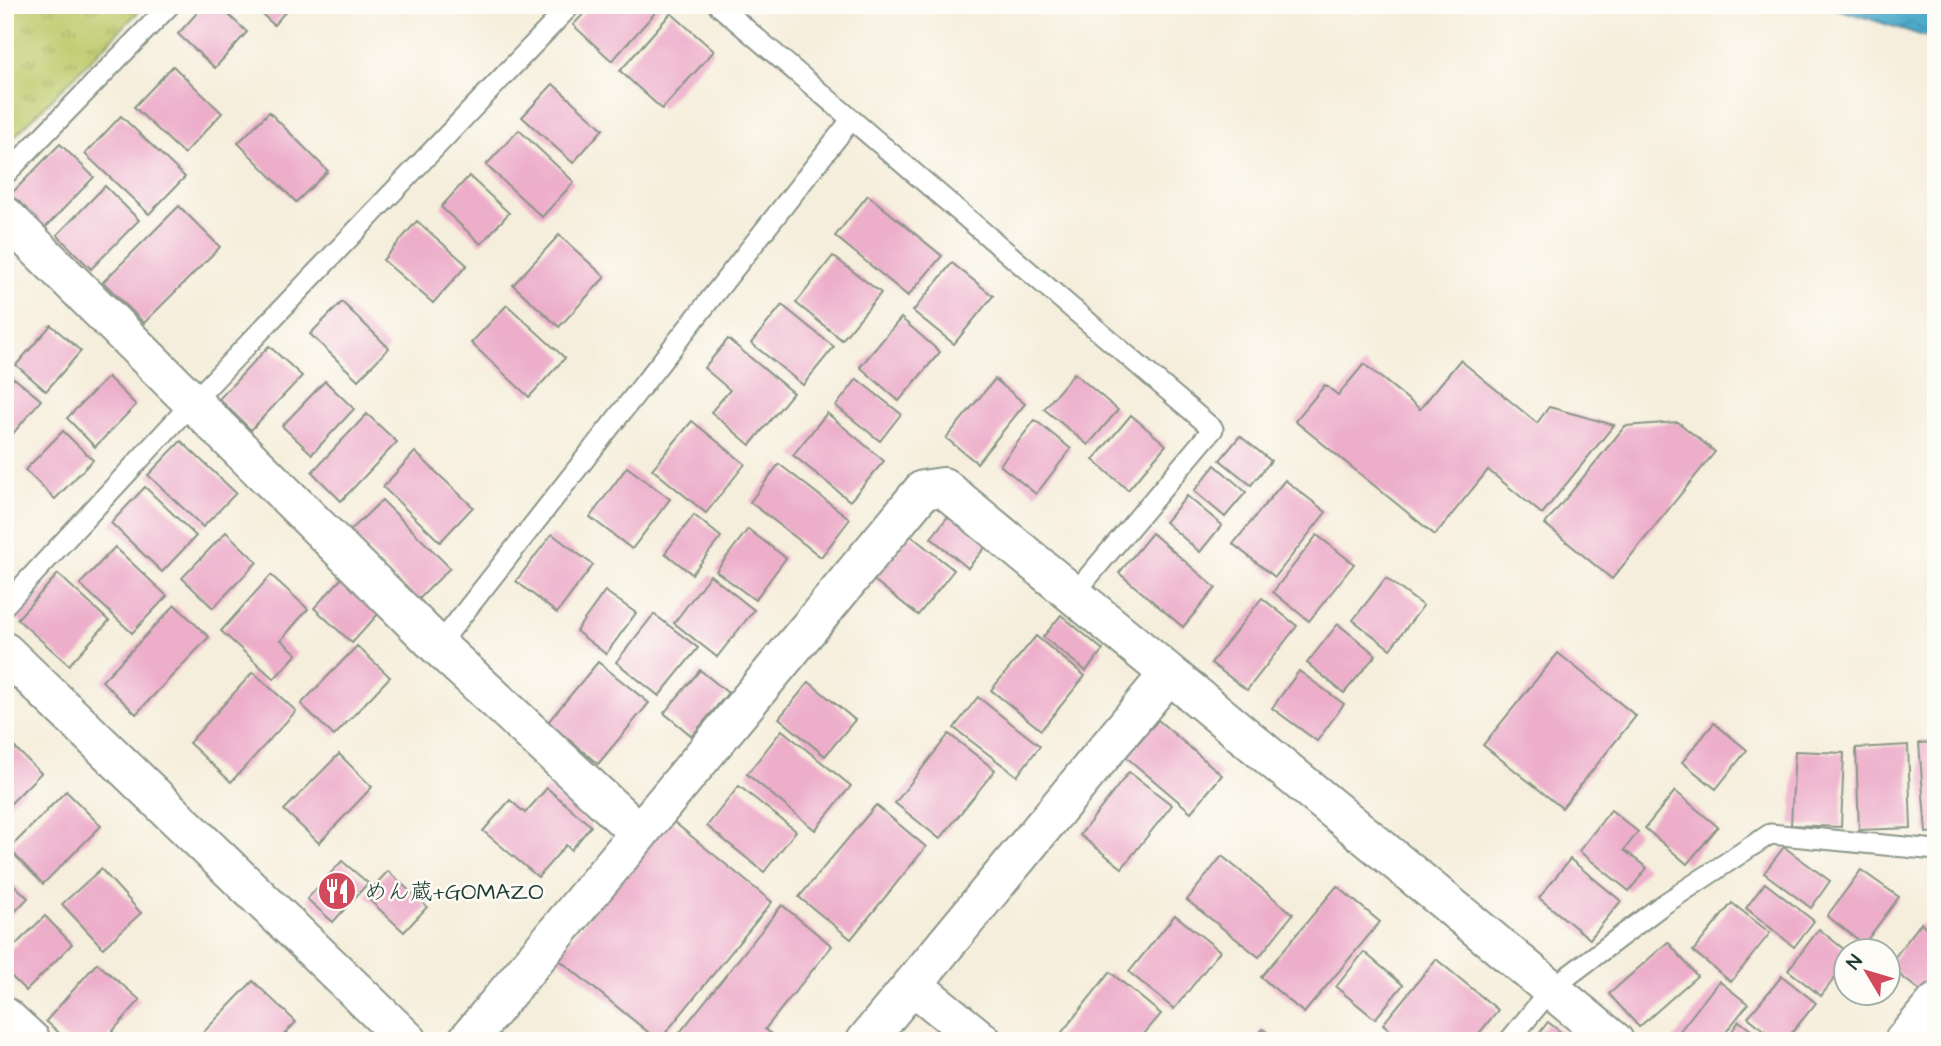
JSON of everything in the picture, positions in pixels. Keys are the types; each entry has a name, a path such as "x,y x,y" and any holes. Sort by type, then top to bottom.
{"street":[{"path":"5,216 438,646 639,833"},
{"path":"467,1041 923,490 943,487 1614,1041"},
{"path":"5,652 408,1041"},
{"path":"866,1041 1168,675"},
{"path":"913,985 982,1041"},
{"path":"1904,1041 1936,1003"},
{"path":"5,1017 31,1041"}],"lane":[{"path":"5,175 170,5"},
{"path":"5,605 571,5"},
{"path":"718,5 1213,429 1072,596"},
{"path":"438,646 851,120"},
{"path":"1509,1041 1551,989 1661,906 1770,834 1936,850"}],"green space":[{"path":"5,5 145,5 5,146"}],"water":[{"path":"1825,5 1936,5 1936,40"}],"building":[{"path":"204,5 218,5 247,32 215,68 178,34"},
{"path":"252,5 291,5 274,25"},
{"path":"592,5 662,5 612,61 573,25"},
{"path":"671,13 714,51 662,109 620,71"},
{"path":"173,66 222,113 184,154 134,107"},
{"path":"553,84 603,129 573,163 522,117"},
{"path":"269,112 328,171 296,202 238,143"},
{"path":"121,116 185,177 149,214 85,154"},
{"path":"519,130 574,182 542,217 486,165"},
{"path":"60,144 94,177 45,228 10,195"},
{"path":"469,176 509,213 481,244 441,207"},
{"path":"105,186 139,220 91,269 57,235"},
{"path":"868,195 942,256 908,296 835,236"},
{"path":"179,206 220,247 144,323 103,282"},
{"path":"417,221 467,265 433,303 383,260"},
{"path":"559,235 605,277 559,327 513,285"},
{"path":"833,256 881,293 842,340 796,303"},
{"path":"952,263 993,296 954,344 913,311"},
{"path":"342,302 389,348 358,380 310,334"},
{"path":"507,305 565,358 529,397 471,343"},
{"path":"782,305 834,347 803,385 751,343"},
{"path":"901,318 940,352 899,401 860,367"},
{"path":"51,325 81,351 46,391 16,365"},
{"path":"728,339 793,393 750,445 711,412 730,390 704,368"},
{"path":"269,346 302,376 251,430 219,399"},
{"path":"1460,360 1537,423 1549,407 1614,425 1542,514 1488,470 1435,535 1295,421 1325,385 1338,395 1364,364 1420,409"},
{"path":"1074,373 1118,410 1088,445 1044,409"},
{"path":"108,377 136,405 95,447 67,418"},
{"path":"14,378 41,400 11,436 5,431 5,389"},
{"path":"857,379 901,414 880,441 836,406"},
{"path":"995,379 1025,404 977,463 946,438"},
{"path":"325,381 354,409 312,454 282,426"},
{"path":"827,413 884,461 850,501 793,455"},
{"path":"367,414 397,442 341,501 312,472"},
{"path":"1131,415 1166,445 1128,490 1093,460"},
{"path":"1035,420 1071,449 1036,494 1000,465"},
{"path":"692,421 745,464 706,513 652,469"},
{"path":"1678,422 1715,452 1612,579 1545,524 1625,426"},
{"path":"63,431 93,460 55,499 25,470"},
{"path":"1240,436 1271,461 1251,485 1220,460"},
{"path":"181,441 236,493 203,527 148,475"},
{"path":"415,452 473,507 440,542 383,487"},
{"path":"779,464 850,519 821,557 750,502"},
{"path":"1215,465 1246,492 1225,517 1194,491"},
{"path":"627,467 670,499 632,549 590,517"},
{"path":"1285,480 1326,512 1275,577 1233,544"},
{"path":"145,487 196,536 162,572 111,523"},
{"path":"1187,496 1222,525 1200,552 1165,522"},
{"path":"382,500 450,568 418,600 350,531"},
{"path":"950,514 988,544 968,568 931,538"},
{"path":"694,515 721,537 692,574 665,553"},
{"path":"748,529 786,558 755,600 716,571"},
{"path":"226,532 257,562 213,608 182,578"},
{"path":"1152,533 1216,588 1183,627 1119,573"},
{"path":"552,534 593,565 557,613 516,581"},
{"path":"910,535 954,570 918,615 874,580"},
{"path":"1317,535 1354,564 1309,621 1273,592"},
{"path":"115,547 167,596 132,633 80,584"},
{"path":"58,574 109,621 69,665 17,619"},
{"path":"271,575 308,609 281,640 297,654 274,679 221,631"},
{"path":"710,575 754,610 717,657 674,623"},
{"path":"342,578 379,613 352,643 314,608"},
{"path":"1386,578 1423,606 1390,649 1353,620"},
{"path":"605,591 636,613 606,654 576,631"},
{"path":"1262,598 1297,626 1247,690 1211,663"},
{"path":"175,605 209,637 136,714 102,681"},
{"path":"654,614 698,648 659,696 616,662"},
{"path":"1061,615 1103,650 1086,671 1043,637"},
{"path":"1338,624 1376,655 1344,693 1307,663"},
{"path":"1036,636 1085,676 1041,730 991,690"},
{"path":"357,646 390,677 334,736 301,704"},
{"path":"1558,653 1636,716 1562,808 1483,745"},
{"path":"598,662 649,703 598,764 548,722"},
{"path":"700,670 728,693 692,736 664,713"},
{"path":"1299,671 1344,704 1317,741 1272,708"},
{"path":"253,672 296,711 231,782 189,743"},
{"path":"809,682 855,720 825,756 779,718"},
{"path":"978,697 1040,746 1017,776 954,728"},
{"path":"1158,720 1222,775 1191,812 1126,757"},
{"path":"1714,723 1747,750 1716,789 1682,762"},
{"path":"782,730 851,786 815,830 747,774"},
{"path":"949,734 995,770 940,839 895,803"},
{"path":"8,741 41,773 5,809 5,744"},
{"path":"1936,742 1936,832 1926,833 1919,743"},
{"path":"1908,745 1911,828 1859,830 1856,748"},
{"path":"1795,751 1844,753 1841,827 1791,825"},
{"path":"339,754 372,787 319,843 284,810"},
{"path":"1129,772 1172,805 1122,868 1080,835"},
{"path":"739,786 796,831 764,872 707,826"},
{"path":"547,788 591,826 571,850 566,845 538,877 483,831 510,800 525,813"},
{"path":"66,791 101,826 43,884 9,849"},
{"path":"1675,791 1718,827 1687,864 1645,828"},
{"path":"876,805 926,847 851,939 799,897"},
{"path":"1611,810 1638,832 1624,850 1647,868 1629,891 1579,851"},
{"path":"669,818 772,902 659,1041 556,957"},
{"path":"1784,847 1830,881 1811,908 1764,873"},
{"path":"1222,856 1293,914 1259,957 1187,900"},
{"path":"1570,859 1621,901 1590,939 1539,898"},
{"name":"めん蔵+GOMAZO","path":"342,861 368,883 333,922 307,899"},
{"path":"101,869 141,913 103,948 62,904"},
{"path":"1861,870 1899,897 1869,937 1855,937 1827,916"},
{"path":"388,871 427,907 404,932 365,896"},
{"path":"5,876 28,898 5,922"},
{"path":"1765,883 1814,921 1794,947 1746,908"},
{"path":"1337,886 1380,922 1304,1013 1261,977"},
{"path":"1732,903 1770,933 1731,982 1693,951"},
{"path":"782,905 832,946 765,1029 780,1041 673,1041"},
{"path":"1175,915 1220,951 1174,1009 1129,972"},
{"path":"45,916 72,944 26,991 5,970 5,955"},
{"path":"1921,923 1936,935 1936,984 1927,996 1902,977 1902,948"},
{"path":"1819,929 1832,940 1832,981 1821,996 1788,970"},
{"path":"1668,942 1697,976 1639,1027 1609,994"},
{"path":"1364,952 1403,985 1375,1019 1336,987"},
{"path":"1436,959 1498,1010 1473,1041 1403,1041 1383,1024"},
{"path":"97,963 140,1000 104,1041 68,1041 46,1021"},
{"path":"1110,972 1161,1014 1138,1041 1055,1041"},
{"path":"1782,976 1816,1003 1785,1041 1777,1041 1748,1017"},
{"path":"253,981 296,1022 278,1041 195,1041"},
{"path":"1719,981 1748,1004 1719,1041 1672,1041"},
{"path":"1739,1021 1765,1041 1725,1041"},
{"path":"1548,1022 1572,1041 1533,1041"},
{"path":"1263,1029 1278,1041 1253,1041"}],"place":[{"name":"めん蔵+GOMAZO","path":"337,891"}]}
